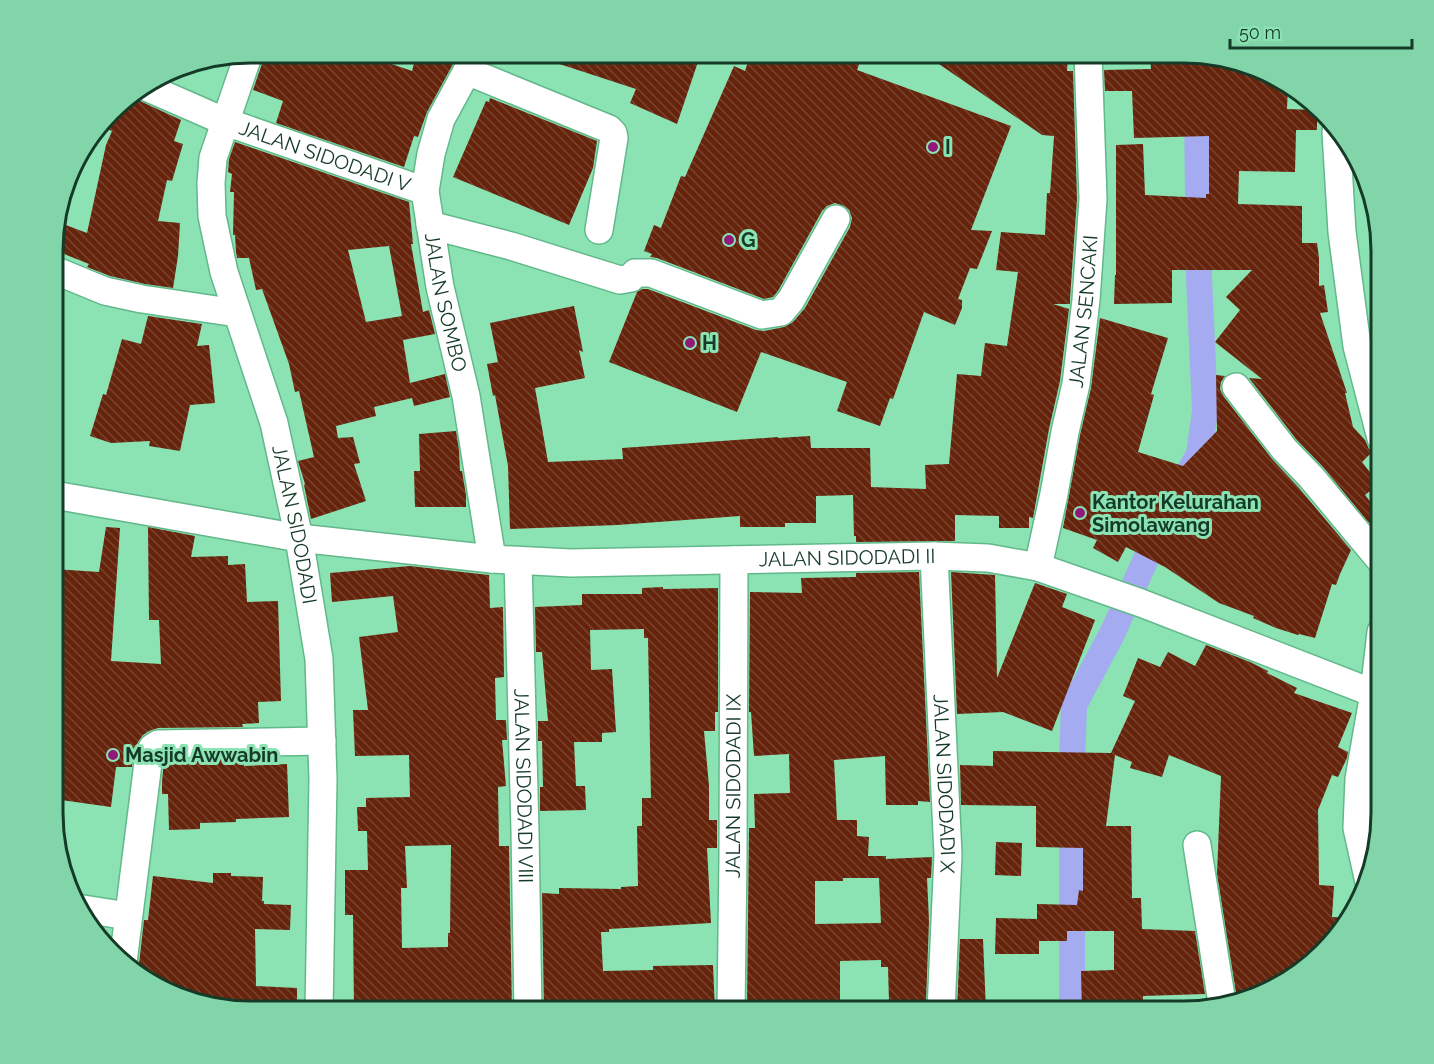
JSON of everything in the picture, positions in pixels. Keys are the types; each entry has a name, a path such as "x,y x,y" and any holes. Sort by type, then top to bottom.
{"street":[{"name":"JALAN SIDODADI","path":"246,63 213,158 212,216 224,272 274,423 299,538 319,658 323,803 319,1001"},
{"name":"JALAN SOMBO","path":"469,63 441,119 431,154 425,192 440,287 505,560"},
{"path":"472,63 609,129 613,133 599,230"},
{"name":"JALAN SENCAKI","path":"1038,567 1076,384 1086,300 1093,200 1088,63"},
{"name":"JALAN SIDODADI V","path":"154,90 226,122 425,192"},
{"path":"1337,143 1342,232 1356,335 1371,400"},
{"path":"430,225 511,246 620,280 631,278 636,273 651,273 762,315 781,312 791,300 836,219"},
{"path":"63,274 105,291 142,299 237,313"},
{"path":"1236,387 1284,449 1311,477 1371,549"},
{"name":"JALAN SIDODADI II","path":"63,497 299,538 505,560 571,563 934,556 988,558 1038,567 1113,592 1371,692"},
{"name":"JALAN SIDODADI X","path":"934,556 948,855 941,1001"},
{"name":"JALAN SIDODADI VIII","path":"505,560 525,842 528,1001"},
{"name":"JALAN SIDODADI IX","path":"730,1001 734,560"},
{"path":"1365,860 1358,828 1359,779 1371,722"},
{"path":"124,951 149,755 152,748 158,744 322,741"},
{"path":"1197,845 1220,997"},
{"path":"90,910 128,916"}],"building":[{"path":"262,63 388,63 412,71 414,63 453,63 427,112 418,137 414,136 404,167 276,123 283,101 253,90"},
{"path":"556,63 698,63 677,124 630,103 636,89"},
{"path":"748,63 859,63 857,70 1011,126 971,230 992,231 977,269 970,268 958,299 962,300 962,308 955,325 924,312 893,399 890,398 880,426 837,411 847,382 761,352 737,412 609,362 637,292 642,289 648,289 756,330 764,331 784,327 793,322 805,308 850,227 852,218 849,210 835,203 827,206 822,211 778,291 773,297 764,299 650,257 652,254 644,251 654,225 661,228 681,176 685,177 734,66 745,71"},
{"path":"938,63 1067,63 1067,71 1073,71 1077,199 1070,304 1053,304 1069,309 1060,381 1033,518 1029,517 1029,528 999,528 999,516 955,515 955,541 856,542 853,495 816,496 816,523 785,523 785,527 740,527 740,516 617,525 510,529 508,466 487,364 498,362 490,323 574,306 583,352 579,350 585,378 535,388 548,462 623,459 622,448 810,436 811,448 870,448 871,487 926,489 925,465 949,464 957,374 981,376 985,343 1007,346 1018,272 996,270 1001,232 1045,235 1047,193 1050,193 1054,136 1042,135"},
{"path":"1151,63 1196,63 1244,73 1288,95 1287,109 1307,110 1317,119 1317,130 1296,130 1295,172 1239,171 1238,204 1302,206 1302,243 1317,243 1319,286 1324,285 1328,312 1320,313 1347,393 1345,393 1353,427 1371,450 1362,462 1371,474 1371,490 1365,495 1371,503 1371,521 1369,523 1323,467 1296,439 1249,378 1262,379 1215,342 1240,310 1226,297 1252,270 1172,270 1172,303 1114,304 1116,145 1143,144 1145,195 1206,198 1206,194 1209,194 1209,136 1134,138 1132,91 1105,91 1104,70 1151,69"},
{"path":"490,98 597,141 593,168 569,225 453,177 486,101 489,102"},
{"path":"139,100 181,120 174,141 183,144 172,181 167,180 158,221 180,223 173,288 110,276 63,254 65,225 87,233 106,145 112,131 108,129"},
{"path":"235,142 409,202 413,244 411,244 423,312 429,310 435,334 403,340 410,383 445,374 450,397 414,406 412,398 374,407 376,416 336,426 338,438 353,437 360,463 354,464 366,501 311,519 305,484 298,461 314,457 299,391 295,392 289,364 262,289 256,290 249,258 237,258 235,235 233,235 234,192 230,192 232,174 228,172 229,159","holes":["389,246 402,316 366,322 348,250"]},
{"path":"148,316 202,324 197,346 209,345 215,403 190,405 180,451 149,446 150,441 111,443 90,436 103,394 106,395 122,339 141,344"},
{"path":"1100,318 1168,338 1151,394 1154,395 1138,452 1183,466 1217,431 1216,375 1225,376 1220,389 1224,397 1272,459 1351,550 1336,585 1332,584 1315,638 1276,628 1253,618 1254,616 1219,603 1165,567 1126,547 1118,562 1093,548 1097,540 1063,528 1091,388"},
{"path":"456,431 466,507 415,507 414,471 420,471 419,434"},
{"path":"106,527 120,528 111,661 161,664 159,620 149,620 148,527 195,536 191,557 228,556 228,565 245,564 247,602 278,601 281,701 258,702 259,723 242,724 243,727 158,728 149,731 138,742 133,753 132,767 116,767 111,807 63,800 63,570 99,572"},
{"path":"410,566 489,575 490,608 503,607 504,677 495,678 496,720 506,720 507,740 502,740 506,786 498,787 499,846 509,846 512,1001 354,1001 353,915 345,915 345,870 368,870 367,831 358,831 357,807 366,807 366,798 410,797 409,755 355,756 353,710 368,710 359,637 398,632 393,596 332,602 330,573","holes":["451,845 450,933 448,933 448,947 402,948 401,888 407,888 405,846"]},
{"path":"919,572 930,802 918,801 918,805 886,805 885,756 834,760 837,820 857,820 857,836 869,837 868,856 886,856 886,859 932,857 931,878 927,878 929,921 926,1001 889,1001 888,967 881,967 881,960 840,961 840,1001 747,1001 749,828 755,828 754,794 790,793 789,754 754,756 751,712 749,712 750,592 802,593 801,578 856,577 856,573","holes":["879,878 881,923 815,924 815,881"]},
{"path":"951,572 995,575 997,678 1035,583 1067,594 1062,607 1095,620 1052,731 1003,712 957,714"},
{"path":"642,588 718,588 718,712 715,712 715,731 704,731 709,786 709,820 717,820 717,848 707,848 711,923 609,929 609,932 601,932 603,971 653,970 653,966 713,965 715,1001 544,1001 542,893 559,894 559,888 621,889 621,887 638,886 637,826 642,826 642,798 651,798 648,638 644,638 644,629 590,630 591,670 612,669 616,732 602,733 602,742 574,742 576,786 585,786 586,810 540,811 540,787 543,787 542,741 538,741 538,721 548,721 542,652 536,652 535,607 582,605 582,594 642,594"},
{"path":"1206,645 1268,671 1267,673 1297,688 1294,693 1352,713 1338,747 1348,752 1347,758 1338,777 1332,775 1318,810 1319,885 1334,886 1332,917 1339,917 1316,946 1298,962 1266,982 1236,994 1217,874 1221,776 1169,755 1162,777 1130,768 1132,762 1115,755 1106,826 1131,826 1132,898 1141,898 1142,929 1195,931 1205,994 1143,996 1143,1001 1082,1001 1081,971 1114,970 1114,931 1067,931 1067,941 1039,941 1039,954 995,954 996,918 1037,919 1037,904 1077,905 1079,890 1083,891 1083,848 1036,847 1036,806 961,805 960,765 993,766 993,751 1111,753 1135,701 1123,696 1138,658 1160,667 1168,652 1195,666"},
{"path":"244,758 244,766 287,764 289,817 236,819 236,822 200,823 200,829 169,830 168,794 162,794 164,760"},
{"path":"996,842 1022,843 1021,876 995,875"},
{"path":"213,873 263,877 262,901 264,904 291,905 290,930 255,929 256,986 297,988 297,1001 238,1001 214,997 168,982 139,964 144,920 148,920 153,876 213,883"},
{"path":"960,939 983,939 986,1001 957,1001"}],"waterway":[{"path":"1185,480 1199,454 1205,411 1199,277 1197,109 1193,63"},
{"path":"1072,1001 1074,705 1112,634 1161,526"}],"place":[{"name":"I","path":"933,147"},
{"name":"G","path":"729,240"},
{"name":"H","path":"690,343"},
{"name":"Kantor Kelurahan Simolawang","path":"1080,513"},
{"name":"Masjid Awwabin","path":"113,755"}]}
